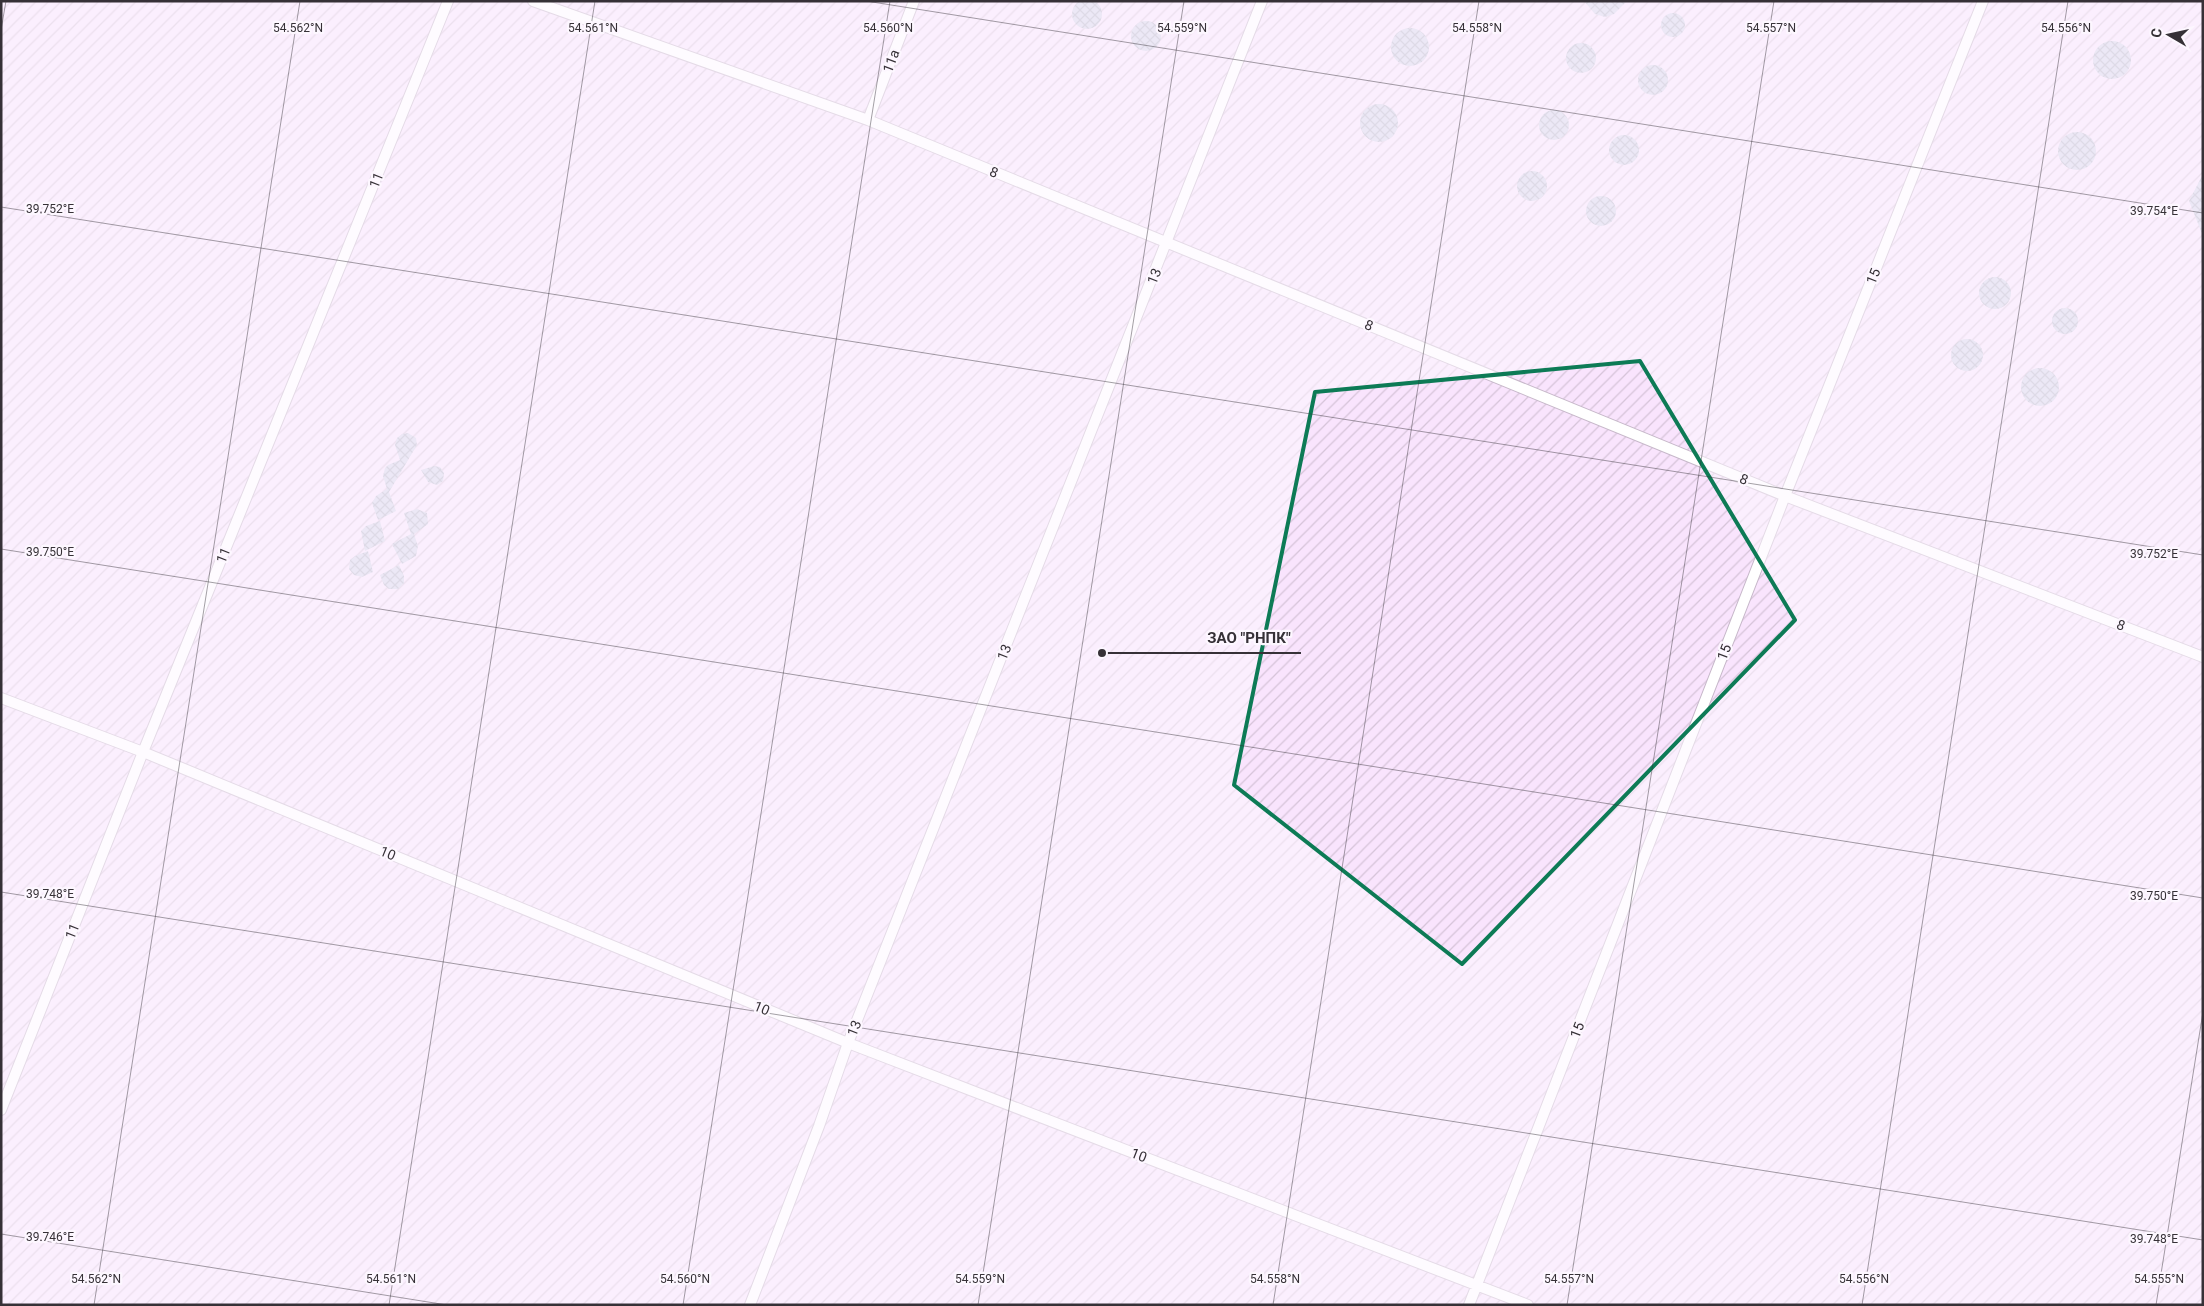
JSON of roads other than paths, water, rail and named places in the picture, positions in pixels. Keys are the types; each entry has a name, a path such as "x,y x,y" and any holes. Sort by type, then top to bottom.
{"lane":[{"name":"11","path":"1,1110 143,752 448,1"},
{"name":"8","path":"533,1 868,120 1785,496 2203,657"},
{"name":"11a","path":"868,120 914,1"},
{"name":"13","path":"750,1305 819,1126 848,1043 1262,1"},
{"name":"15","path":"1469,1305 1785,496 1983,1"},
{"name":"10","path":"1,698 143,752 848,1043 1528,1305"}],"place":[{"name":"ЗАО \"РНПК\"","path":"1102,653"}]}
